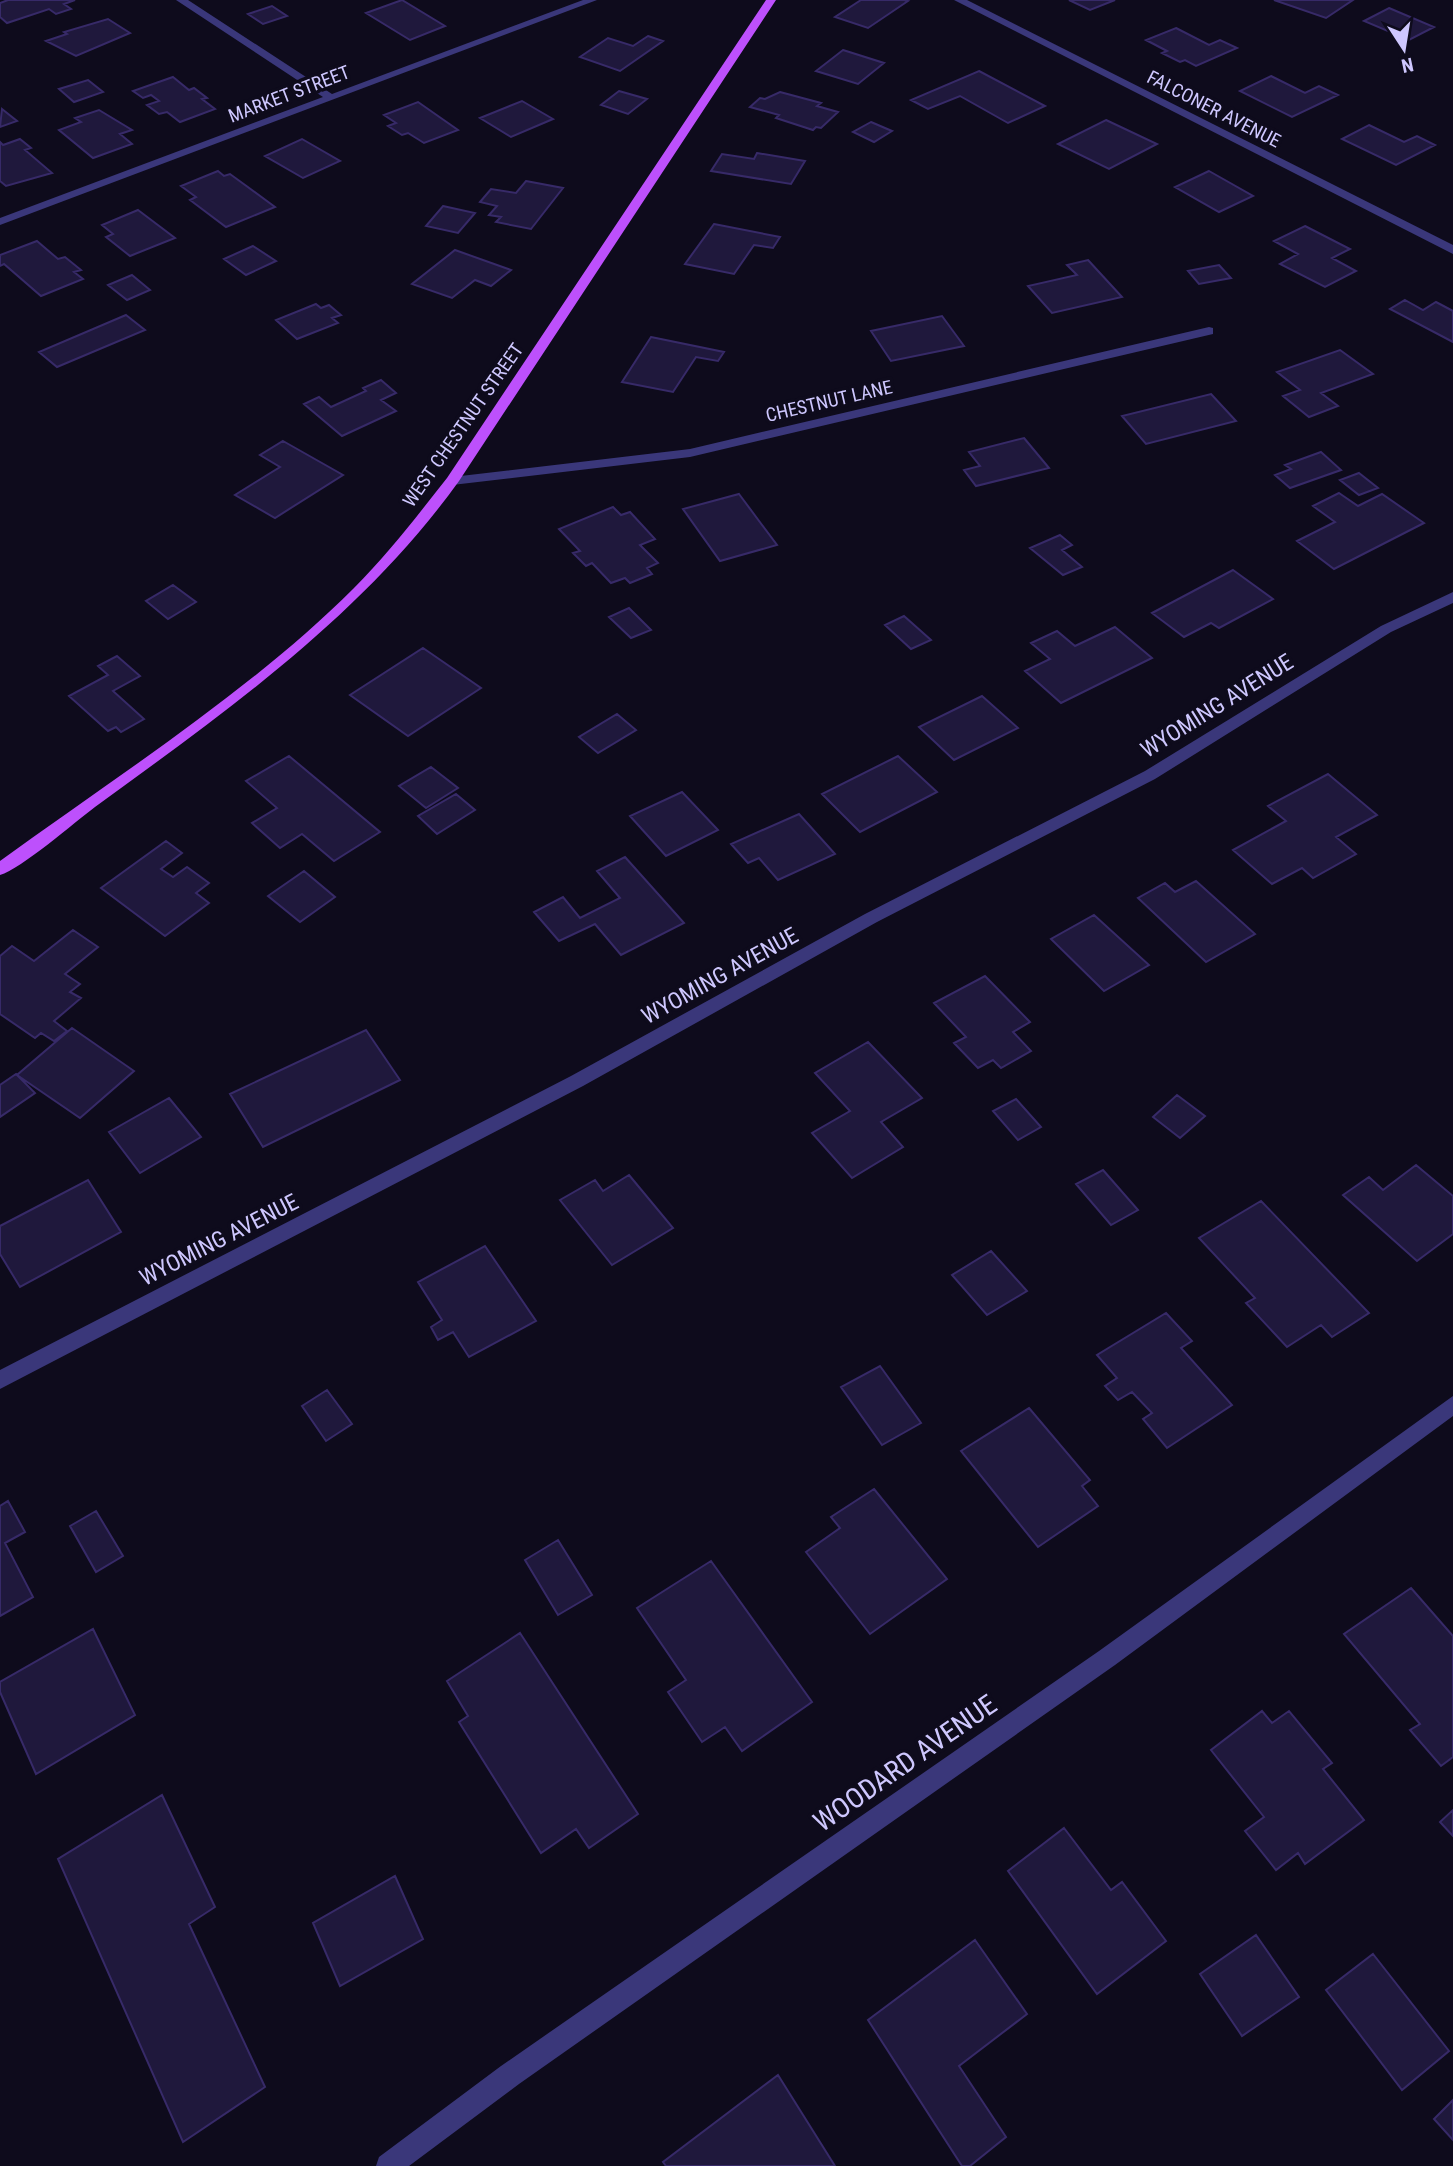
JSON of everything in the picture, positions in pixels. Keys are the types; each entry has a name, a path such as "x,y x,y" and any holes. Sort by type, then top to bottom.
{"main road":[{"name":"WEST CHESTNUT STREET","path":"0,869 223,706 293,651 359,591 406,539 452,481 771,0"}],"street":[{"path":"181,0 330,97"},
{"name":"MARKET STREET","path":"0,222 592,0"},
{"name":"FALCONER AVENUE","path":"959,0 1453,250"},
{"name":"CHESTNUT LANE","path":"452,481 690,453 1209,331"},
{"name":"WYOMING AVENUE","path":"0,1380 577,1082 871,918 1150,775 1386,629 1453,597"},
{"name":"WOODARD AVENUE","path":"388,2166 510,2075 1107,1658 1453,1405"}],"building":[{"path":"8,0 75,0 64,4 71,9 56,14 49,9 7,23 0,17 0,3"},
{"path":"402,0 445,26 410,40 366,13"},
{"path":"861,0 908,1 868,28 835,17"},
{"path":"1069,0 1115,0 1090,10"},
{"path":"1274,0 1353,0 1326,18"},
{"path":"272,6 287,16 263,24 248,14"},
{"path":"1389,8 1434,27 1409,40 1364,21"},
{"path":"108,19 130,33 76,56 46,41 67,34 64,32"},
{"path":"1176,28 1209,45 1220,40 1237,48 1196,66 1162,53 1167,51 1146,40"},
{"path":"648,36 663,41 620,71 580,57 608,38 633,46"},
{"path":"843,50 884,63 858,84 816,71"},
{"path":"979,71 1045,106 1008,123 960,96 928,109 911,100"},
{"path":"1271,76 1305,93 1319,86 1338,95 1292,117 1240,91"},
{"path":"173,77 189,90 194,88 207,98 202,99 215,109 180,122 167,112 159,114 147,105 159,101 151,95 143,98 133,91"},
{"path":"88,80 103,92 74,102 59,89"},
{"path":"619,91 647,99 628,114 601,105"},
{"path":"780,92 821,103 817,106 838,112 821,128 816,127 813,130 776,118 779,115 750,107 760,98 765,99"},
{"path":"522,101 553,119 511,137 480,118"},
{"path":"418,102 458,130 424,143 408,133 402,135 388,126 396,123 384,115"},
{"path":"2,109 17,121 0,127"},
{"path":"99,110 132,130 120,134 132,144 93,158 59,130 81,122 75,118"},
{"path":"1106,120 1157,144 1109,169 1058,144"},
{"path":"871,122 892,131 874,142 853,132"},
{"path":"1369,125 1404,142 1417,136 1435,145 1396,165 1342,139"},
{"path":"20,139 31,148 25,150 52,173 6,186 0,181 0,142 3,145"},
{"path":"302,139 340,161 303,178 265,156"},
{"path":"757,153 805,161 791,184 711,171 722,154 754,159"},
{"path":"218,171 224,176 230,174 275,207 226,227 190,200 196,197 181,186"},
{"path":"1209,171 1253,196 1219,212 1175,187"},
{"path":"526,181 563,188 531,229 496,222 501,217 489,215 497,206 480,202 491,189 516,193"},
{"path":"443,206 475,213 458,233 426,226"},
{"path":"138,210 175,238 130,256 106,237 113,234 102,225"},
{"path":"714,224 780,237 773,248 754,245 734,274 685,264"},
{"path":"1305,226 1350,249 1332,258 1356,271 1325,287 1280,264 1298,254 1274,241"},
{"path":"37,241 58,259 65,257 81,270 74,272 83,279 41,296 4,264 0,266 0,255"},
{"path":"253,246 276,261 246,275 224,259"},
{"path":"455,250 511,270 491,286 475,280 452,298 412,284"},
{"path":"1088,260 1122,297 1052,313 1028,286 1077,275 1067,265"},
{"path":"1219,265 1231,278 1199,284 1188,271"},
{"path":"132,275 150,290 127,300 108,285"},
{"path":"1405,300 1423,310 1436,302 1453,311 1453,342 1390,309"},
{"path":"316,304 321,308 329,305 341,315 332,318 338,323 297,339 276,320"},
{"path":"126,315 145,330 57,367 39,352"},
{"path":"942,316 964,346 891,361 871,331"},
{"path":"651,337 724,352 718,361 696,357 673,392 622,382"},
{"path":"1340,350 1373,374 1321,393 1338,406 1309,417 1283,396 1300,390 1277,372"},
{"path":"381,380 396,393 381,400 396,411 342,436 304,404 319,397 331,407 366,391 363,388"},
{"path":"1211,394 1236,421 1146,444 1122,416"},
{"path":"1024,438 1049,468 976,486 964,470 980,466 969,452"},
{"path":"283,441 343,475 275,518 235,495 280,467 260,455"},
{"path":"1321,452 1341,470 1290,488 1275,475 1291,469 1285,465"},
{"path":"1359,473 1378,488 1359,495 1340,480"},
{"path":"1339,493 1358,506 1382,494 1424,523 1334,569 1297,541 1335,522 1313,506"},
{"path":"739,494 777,545 720,561 683,509"},
{"path":"613,507 621,515 630,512 655,539 640,545 658,563 647,568 652,574 630,583 625,578 611,583 592,563 586,566 573,553 580,551 559,529"},
{"path":"1060,535 1072,545 1062,550 1082,567 1063,575 1030,548"},
{"path":"1233,570 1273,599 1219,628 1211,623 1184,637 1152,613"},
{"path":"173,585 196,602 168,619 146,601"},
{"path":"629,608 651,630 631,638 609,617"},
{"path":"904,616 931,640 911,649 885,625"},
{"path":"1115,627 1152,658 1061,703 1025,671 1050,659 1031,643 1057,631 1075,646"},
{"path":"423,648 481,688 408,736 350,695"},
{"path":"117,656 140,676 113,691 144,719 121,732 116,727 108,731 69,696 108,675 98,666"},
{"path":"982,696 1018,728 954,760 919,727"},
{"path":"617,714 636,730 598,753 579,737"},
{"path":"289,756 380,832 334,861 302,834 280,848 252,823 277,808 246,781"},
{"path":"898,756 937,792 860,832 822,794"},
{"path":"431,767 458,788 426,808 399,786"},
{"path":"1328,774 1377,815 1336,837 1356,854 1313,878 1302,868 1272,884 1233,850 1286,821 1268,806"},
{"path":"682,792 718,830 666,856 630,816"},
{"path":"456,794 475,810 437,834 418,816"},
{"path":"799,814 835,854 778,880 759,858 748,863 731,844"},
{"path":"166,841 182,853 161,869 173,877 187,867 209,883 196,893 209,903 165,936 101,888"},
{"path":"625,857 684,923 621,955 595,924 559,941 534,912 563,897 580,918 620,898 597,871"},
{"path":"304,871 335,897 300,922 268,896"},
{"path":"1196,881 1255,934 1206,962 1138,898 1165,883 1175,892"},
{"path":"1094,915 1149,965 1104,991 1051,939"},
{"path":"73,930 98,947 65,974 80,984 70,992 81,998 54,1021 67,1031 54,1041 41,1033 35,1038 0,1014 0,956 12,946 34,961"},
{"path":"985,976 1030,1022 1013,1032 1031,1051 1001,1068 993,1060 978,1068 954,1043 966,1037 934,1003"},
{"path":"72,1028 134,1071 80,1118 17,1075"},
{"path":"366,1030 400,1080 263,1147 230,1094"},
{"path":"868,1042 922,1098 881,1122 903,1147 852,1178 812,1133 850,1111 815,1073"},
{"path":"16,1074 35,1093 0,1117 0,1085"},
{"path":"1177,1095 1205,1116 1180,1138 1153,1117"},
{"path":"169,1098 201,1137 140,1173 109,1132"},
{"path":"1016,1099 1041,1127 1018,1140 993,1111"},
{"path":"1416,1165 1453,1196 1453,1234 1417,1261 1343,1195 1369,1177 1383,1190"},
{"path":"1103,1170 1138,1210 1111,1225 1076,1184"},
{"path":"629,1175 673,1228 612,1265 560,1200 595,1180 603,1191"},
{"path":"88,1180 121,1232 20,1287 0,1254 0,1226"},
{"path":"1261,1201 1369,1313 1332,1337 1321,1325 1287,1347 1246,1303 1255,1298 1199,1238"},
{"path":"485,1246 536,1321 469,1357 453,1332 438,1340 431,1327 442,1320 418,1282"},
{"path":"991,1251 1027,1291 987,1315 952,1275"},
{"path":"1166,1313 1192,1341 1181,1348 1232,1405 1167,1448 1143,1419 1152,1413 1132,1392 1118,1400 1105,1386 1117,1378 1097,1355"},
{"path":"880,1366 921,1423 882,1445 841,1387"},
{"path":"327,1390 352,1424 326,1441 302,1406"},
{"path":"1029,1408 1090,1480 1082,1486 1098,1506 1038,1547 961,1451"},
{"path":"874,1489 947,1579 870,1634 806,1552 840,1528 831,1517"},
{"path":"8,1501 25,1532 5,1543 33,1597 0,1616 0,1506"},
{"path":"96,1511 123,1556 96,1572 70,1526"},
{"path":"558,1540 592,1595 558,1615 525,1560"},
{"path":"711,1561 812,1702 742,1751 725,1727 702,1742 668,1692 686,1680 637,1608"},
{"path":"1411,1588 1453,1636 1453,1757 1441,1766 1410,1730 1420,1724 1344,1634"},
{"path":"93,1629 135,1715 36,1774 0,1692 0,1682"},
{"path":"520,1633 638,1814 589,1848 576,1829 541,1853 459,1722 468,1716 447,1681"},
{"path":"1262,1711 1272,1723 1289,1711 1332,1763 1323,1769 1364,1820 1305,1864 1298,1853 1276,1870 1245,1831 1264,1817 1211,1750"},
{"path":"162,1795 215,1907 189,1924 265,2087 183,2142 58,1859"},
{"path":"1453,1810 1453,1836 1440,1822"},
{"path":"1064,1828 1111,1890 1122,1882 1166,1941 1097,1994 1008,1871"},
{"path":"395,1876 423,1939 340,1986 313,1923"},
{"path":"1256,1935 1299,1997 1242,2036 1200,1974"},
{"path":"975,1940 1027,2014 959,2066 1006,2137 970,2166 962,2166 868,2020"},
{"path":"1373,1954 1449,2051 1402,2090 1326,1990"},
{"path":"778,2075 835,2166 666,2166 663,2162"},
{"path":"1453,2100 1453,2140 1434,2119"}]}
